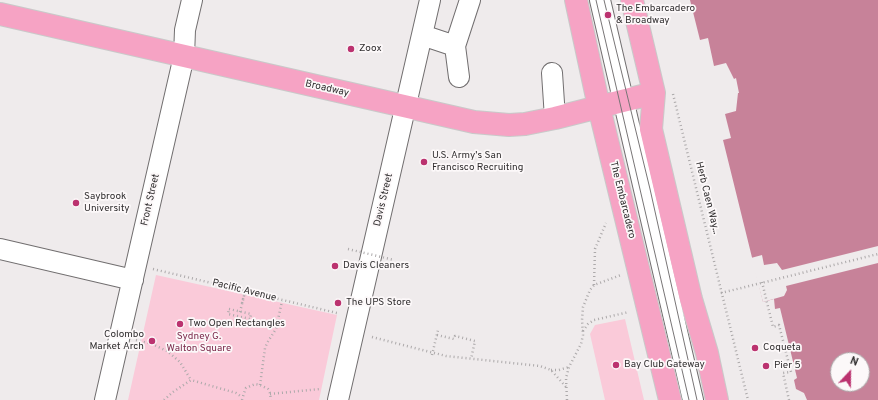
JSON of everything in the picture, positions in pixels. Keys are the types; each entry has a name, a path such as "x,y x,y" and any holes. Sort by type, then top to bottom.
{"main road":[{"name":"The Embarcadero","path":"576,0 599,107 670,400"},
{"path":"632,0 663,91 652,129 691,299 707,352 718,400"},
{"name":"Broadway","path":"0,14 474,122 492,124 525,124 663,91"}],"street":[{"name":"Front Street","path":"105,400 184,56 185,30 192,0"},
{"name":"Davis Street","path":"338,400 430,0"},
{"path":"459,77 455,46 470,0"},
{"path":"600,0 693,400"},
{"path":"422,35 455,46"},
{"path":"552,73 555,118"},
{"path":"0,249 133,280"}],"path":[{"name":"Herb Caen Way...","path":"663,91 721,293 748,400"},
{"path":"594,285 595,249 606,222"},
{"path":"348,249 394,260"},
{"path":"721,293 878,254"},
{"name":"Pacific Avenue","path":"152,268 246,290 282,301 337,313"},
{"path":"567,400 566,378 569,367 581,344 583,331 583,307 590,290 594,285 621,275"},
{"path":"762,282 773,326 780,325 791,372 783,373 790,400"},
{"path":"242,303 246,290"},
{"path":"239,314 246,290"},
{"path":"260,384 266,343 276,329 282,301"},
{"path":"583,331 588,324 594,320 630,312"},
{"path":"432,355 438,330"},
{"path":"437,335 454,339 455,336 475,341 471,359"},
{"path":"372,337 446,356 540,366 551,370 559,370 569,367"},
{"path":"136,340 152,344 167,351 180,362 191,380 236,393 242,399 246,388 260,384 268,389 271,400"},
{"path":"551,370 567,388"},
{"path":"164,400 191,380"},
{"path":"270,394 320,389"}],"green space":[{"name":"Sydney G. Walton Square","path":"156,275 337,315 319,400 128,400"},
{"name":"Bay Club Gateway","path":"625,319 644,400 605,400 590,334 595,325"}],"shaded area":[{"path":"690,0 878,0 878,400 807,400 804,393 796,389 794,380 797,378 780,308 775,309 774,299 763,302 723,140 731,138 725,114 736,111 739,93 736,78 734,79 726,63 714,66 708,38 700,40"}],"pier":[{"path":"878,246 878,263 786,286 787,290 784,296 763,302 751,258 762,255 764,265 777,263 782,270"}],"tram line":[{"path":"596,0 689,400"},
{"path":"604,0 650,189 697,400"}],"place":[{"name":"The Embarcadero & Broadway","path":"608,15"},
{"name":"Zoox","path":"351,49"},
{"name":"U.S. Army's San Francisco Recruiting","path":"424,162"},
{"name":"Saybrook University","path":"76,203"},
{"name":"Davis Cleaners","path":"335,266"},
{"name":"The UPS Store","path":"338,303"},
{"name":"Two Open Rectangles","path":"180,324"},
{"name":"Colombo Market Arch","path":"152,341"},
{"name":"Coqueta","path":"755,348"},
{"name":"Bay Club Gateway","path":"616,365"},
{"name":"Pier 5","path":"766,366"}]}
